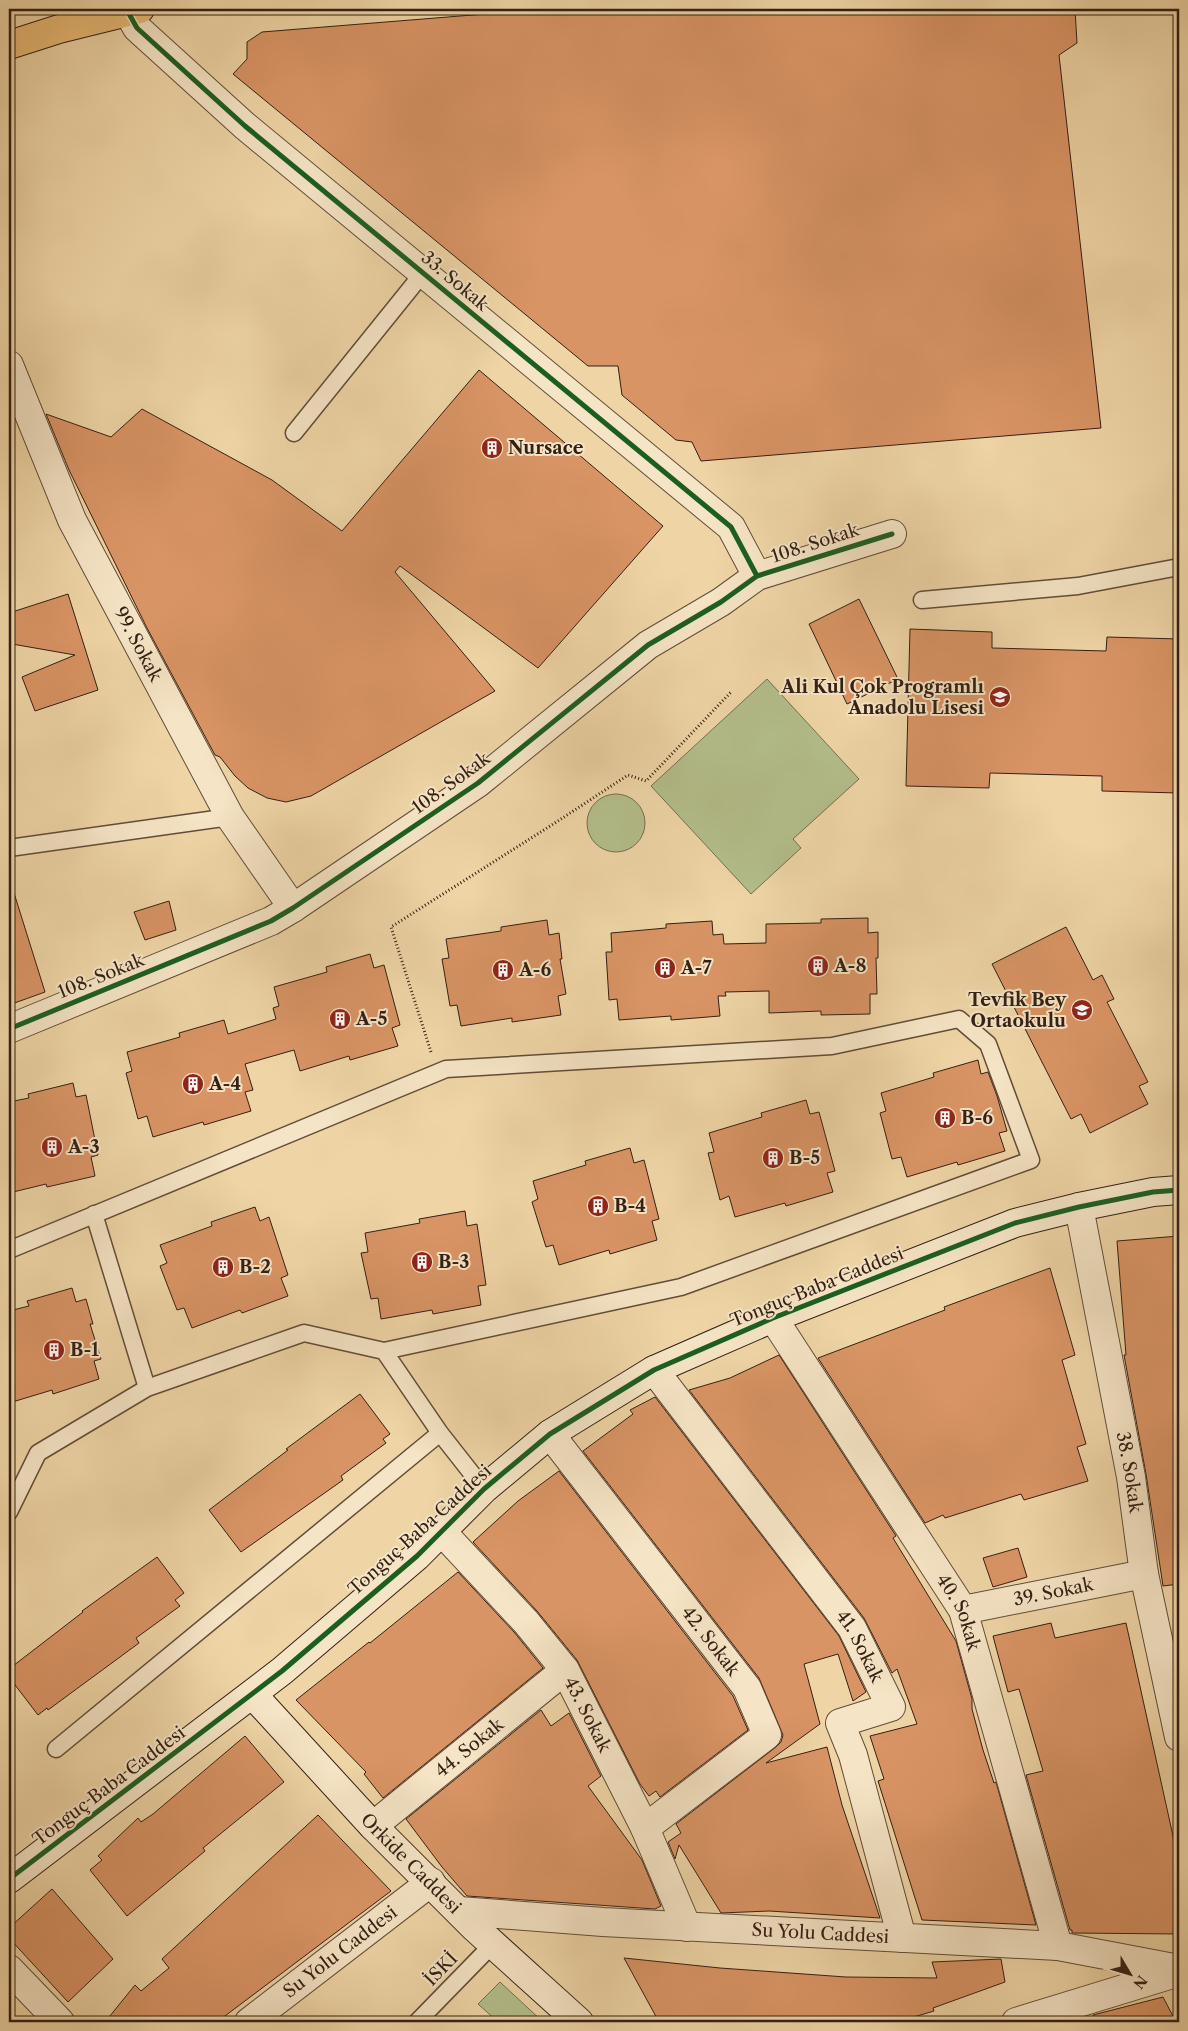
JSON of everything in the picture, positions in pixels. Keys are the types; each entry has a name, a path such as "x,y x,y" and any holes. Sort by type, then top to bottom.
{"main road":[{"path":"9,45 134,10"}],"street":[{"name":"33. Sokak","path":"134,10 137,28 245,126 731,527 756,576"},
{"name":"99. Sokak","path":"9,365 72,520 230,817 293,908"},
{"name":"108. Sokak","path":"9,1029 271,921 478,783 648,645 721,602 756,576 892,534"},
{"name":"Tonguç Baba Caddesi","path":"9,1879 252,1694 417,1556 484,1489 550,1434 654,1370 773,1318 1015,1223 1079,1207 1153,1192 1179,1190"},
{"name":"38. Sokak","path":"1079,1207 1130,1477 1144,1574 1179,1737"},
{"name":"40. Sokak","path":"773,1318 963,1610 1058,1946"},
{"name":"41. Sokak","path":"654,1370 852,1628 891,1706 840,1723 853,1755 902,1938"},
{"name":"42. Sokak","path":"550,1434 747,1688 767,1735 645,1828"},
{"name":"43. Sokak","path":"442,1532 526,1622 565,1670 645,1828 687,1927"},
{"name":"39. Sokak","path":"963,1610 1144,1574"},
{"name":"44. Sokak","path":"373,1826 565,1670"},
{"name":"Orkide Caddesi","path":"252,1694 373,1826 493,1944 579,2022"},
{"name":"Su Yolu Caddesi","path":"249,2022 431,1882"},
{"name":"Su Yolu Caddesi","path":"459,1911 687,1927 1058,1946 1179,1971"},
{"path":"9,1969 60,2022"},
{"path":"1016,2022 1179,1971"}],"lane":[{"path":"294,433 423,273"},
{"path":"922,600 1078,586 1179,567"},
{"path":"9,848 230,817"},
{"path":"9,1250 446,1070 832,1046 959,1019 988,1044 1031,1160 681,1287 384,1351 304,1333 147,1388 38,1454 9,1512"},
{"path":"94,1214 147,1388"},
{"path":"384,1351 440,1433 484,1489"},
{"path":"56,1749 440,1433"},
{"name":"İSKİ","path":"418,2022 493,1944"}],"path":[{"path":"438,1073 391,927 628,775 646,781 732,691"}],"green space":[{"path":"767,679 859,779 793,839 801,848 751,894 651,786"},
{"path":"610,794 622,794 637,802 645,817 645,829 637,844 622,852 610,852 595,844 587,829 587,817 595,802"},
{"path":"500,1982 543,2022 498,2022 478,2004"}],"building":[{"path":"547,9 1075,9 1077,43 1059,55 1101,428 701,461 692,442 676,440 622,395 618,366 588,366 233,74 247,59 247,42 262,32"},
{"path":"479,370 663,526 538,668 400,566 395,572 495,691 311,796 286,802 267,798 248,788 235,776 220,757 215,755 147,628 69,470 46,414 111,437 142,409 272,480 342,531"},
{"path":"68,594 98,690 35,711 22,677 75,655 12,644 9,634 9,613"},
{"path":"859,599 898,679 847,704 809,624"},
{"path":"910,629 992,632 992,648 1106,651 1107,637 1179,639 1179,793 1102,791 1102,776 990,773 989,788 906,786"},
{"path":"14,893 45,992 9,1005 9,894"},
{"path":"169,901 176,930 145,940 134,912"},
{"path":"868,918 868,933 878,932 878,958 876,958 877,994 870,994 870,1014 821,1015 821,1011 769,1013 769,991 725,992 726,996 718,996 720,1016 671,1020 671,1016 619,1020 617,999 609,1000 606,952 612,952 611,933 666,928 666,924 712,921 713,935 723,934 724,944 766,943 766,924 821,923 821,919"},
{"name":"A-6","path":"547,920 549,935 559,933 562,959 560,959 566,994 558,996 561,1015 512,1022 512,1018 461,1026 457,1005 450,1006 442,959 449,958 446,939 501,931 501,927"},
{"path":"1066,927 1093,980 1102,975 1114,999 1107,1002 1148,1082 1139,1086 1148,1104 1090,1133 1081,1114 1071,1119 992,964"},
{"path":"370,954 374,968 384,965 400,1025 392,1028 398,1046 350,1060 349,1056 300,1071 294,1050 245,1064 253,1090 245,1092 251,1111 204,1125 203,1122 153,1137 147,1116 138,1119 126,1073 132,1071 127,1052 180,1037 179,1033 224,1020 228,1034 276,1019 273,1008 279,1006 274,987 327,972 326,967"},
{"name":"B-6","path":"978,1060 981,1074 988,1072 997,1096 1007,1131 999,1133 1005,1151 958,1165 957,1162 907,1177 901,1157 892,1159 880,1113 886,1111 881,1093 934,1077 933,1073"},
{"name":"A-3","path":"73,1083 76,1097 86,1095 98,1155 91,1157 95,1176 47,1187 46,1184 9,1193 9,1102 29,1098 28,1094"},
{"name":"B-5","path":"806,1100 810,1114 819,1112 835,1171 827,1173 833,1192 786,1206 785,1203 735,1217 729,1196 720,1200 708,1153 714,1152 709,1133 762,1117 761,1113"},
{"name":"B-4","path":"630,1148 634,1163 644,1160 659,1219 652,1221 657,1240 610,1254 609,1250 559,1265 553,1245 546,1247 532,1202 538,1199 533,1181 586,1165 585,1161"},
{"name":"B-2","path":"255,1207 260,1221 269,1217 288,1275 281,1278 288,1296 242,1313 240,1310 192,1328 184,1308 177,1310 160,1266 167,1263 160,1245 212,1226 211,1222"},
{"name":"B-3","path":"465,1211 467,1226 477,1224 486,1285 478,1286 481,1305 433,1314 432,1310 381,1319 378,1298 371,1299 361,1253 368,1252 365,1233 420,1223 419,1219"},
{"path":"1179,1236 1179,1584 1163,1586 1146,1474 1124,1355 1126,1355 1117,1241"},
{"path":"1050,1268 1075,1355 1062,1360 1086,1444 1077,1447 1088,1481 1024,1500 1021,1494 945,1518 943,1515 925,1523 818,1358 945,1310 944,1307"},
{"name":"B-1","path":"72,1288 76,1302 86,1299 93,1324 90,1324 101,1359 94,1361 99,1379 53,1394 52,1390 9,1403 9,1311 29,1306 27,1301"},
{"path":"779,1355 896,1536 893,1538 956,1641 972,1699 972,1709 983,1750 994,1783 996,1782 1036,1925 922,1920 878,1781 884,1779 870,1736 917,1724 897,1669 892,1673 864,1618 689,1390 730,1378"},
{"path":"360,1394 390,1434 383,1439 386,1443 341,1476 343,1480 241,1552 209,1510"},
{"path":"655,1397 839,1636 866,1692 853,1701 838,1654 804,1664 820,1724 766,1763 827,1747 842,1805 880,1918 769,1911 721,1913 679,1845 675,1859 668,1842 681,1833 676,1824 776,1747 781,1742 783,1735 759,1678 583,1451 633,1414 630,1410"},
{"path":"559,1471 733,1696 748,1730 660,1797 656,1791 649,1796 640,1784 577,1660 537,1611 473,1542 518,1501"},
{"path":"1018,1548 1027,1577 993,1587 983,1558"},
{"path":"157,1557 184,1593 175,1600 180,1606 136,1638 139,1643 48,1710 47,1708 38,1715 9,1677 9,1669 82,1611"},
{"path":"458,1572 514,1632 543,1668 383,1798 364,1774 366,1772 296,1700"},
{"path":"1051,1623 1055,1638 1126,1623 1173,1836 1179,1892 1179,1934 1072,1933 1072,1930 1070,1930 1026,1775 1043,1771 1019,1689 1008,1692 993,1636"},
{"path":"541,1710 551,1726 569,1713 601,1776 588,1786 642,1860 661,1906 655,1909 467,1896 442,1867 406,1819"},
{"path":"245,1736 284,1782 203,1848 205,1851 127,1916 90,1870 102,1860 98,1856 138,1818 141,1822 153,1814"},
{"path":"318,1815 391,1891 217,2022 105,2022 135,1985 141,1991 169,1968 162,1959"},
{"path":"52,1889 113,1959 68,2002 9,1938 9,1928"},
{"path":"624,1958 720,1968 846,1977 937,1978 932,1962 1001,1959 1005,1982 933,2008 934,2011 897,2022 659,2022"},
{"path":"1163,1997 1176,2022 1094,2022 1093,2015"}],"cycle path":[{"path":"128,12 137,28 245,126 731,527 757,576"},
{"path":"9,1029 271,921 478,783 648,645 721,602 757,576 892,534"},
{"path":"9,1879 282,1671 417,1556 484,1489 550,1434 654,1370 773,1318 1015,1223 1079,1207 1153,1192 1179,1190"}],"place":[{"name":"Nursace","path":"492,448"},
{"name":"Ali Kul Çok Programlı Anadolu Lisesi","path":"1000,697"},
{"name":"A-8","path":"818,966"},
{"name":"A-7","path":"665,968"},
{"name":"A-6","path":"503,970"},
{"name":"Tevfik Bey Ortaokulu","path":"1082,1010"},
{"name":"A-5","path":"340,1019"},
{"name":"A-4","path":"193,1084"},
{"name":"B-6","path":"945,1118"},
{"name":"A-3","path":"52,1147"},
{"name":"B-5","path":"773,1158"},
{"name":"B-4","path":"598,1206"},
{"name":"B-3","path":"422,1262"},
{"name":"B-2","path":"223,1267"},
{"name":"B-1","path":"54,1350"}]}
